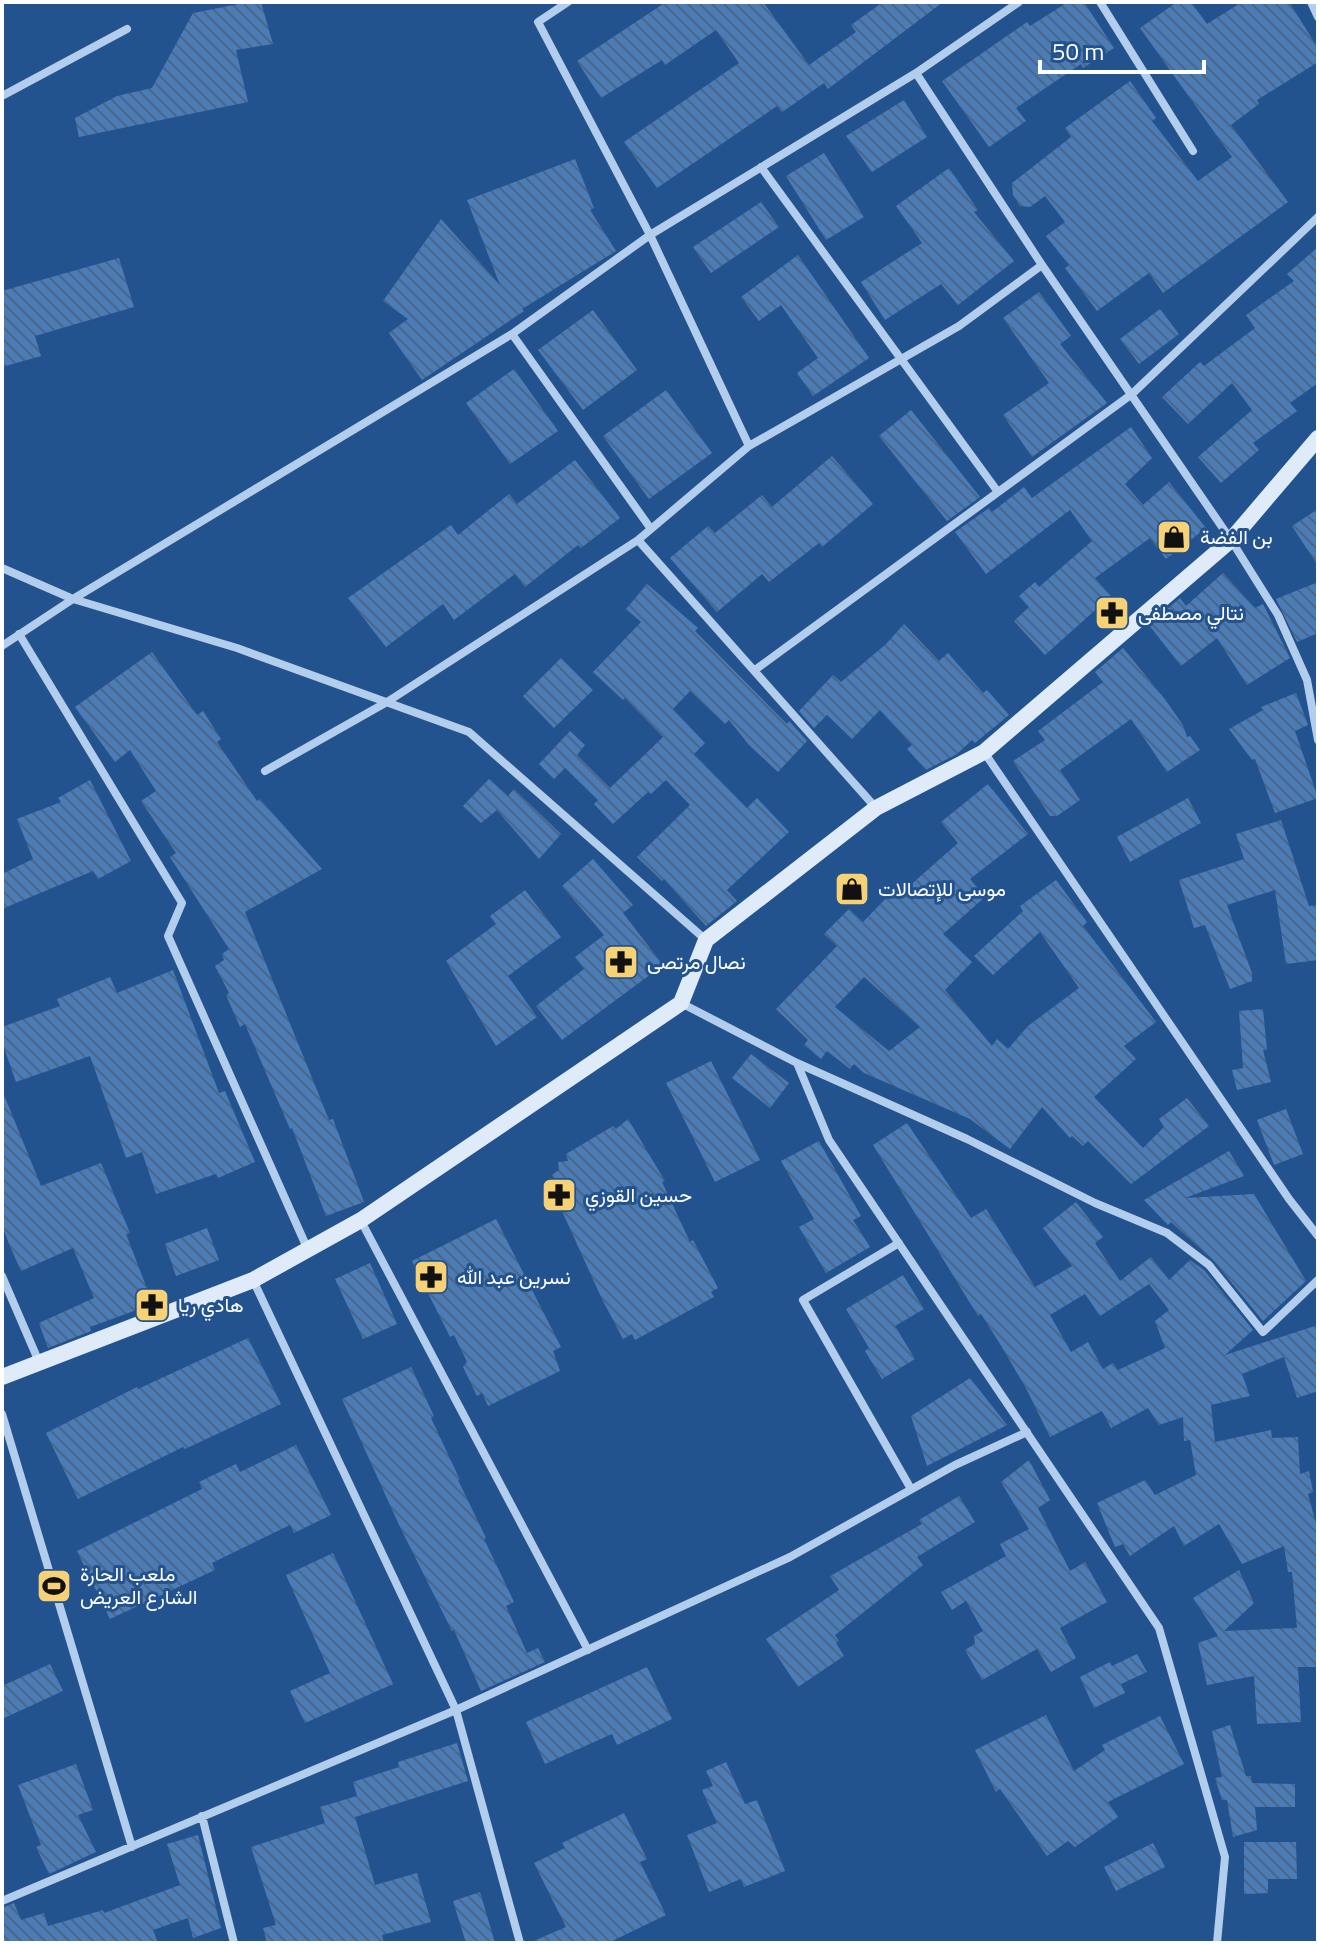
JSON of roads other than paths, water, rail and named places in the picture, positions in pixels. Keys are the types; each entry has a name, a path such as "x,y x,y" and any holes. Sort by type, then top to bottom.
{"street":[{"path":"568,2 538,22 650,235 749,446"},
{"path":"2,646 73,599 512,334 650,235 916,73 1019,2"},
{"path":"1100,2 1193,151"},
{"path":"1311,2 1318,17"},
{"path":"2,96 127,29"},
{"path":"916,73 1042,265 1231,540 1278,615 1307,680 1318,740"},
{"path":"761,167 998,492"},
{"path":"755,670 1132,394 1318,217"},
{"path":"265,771 387,702 638,540 749,446 959,326 1042,265"},
{"path":"512,334 651,529"},
{"path":"2,1377 253,1280 308,1251 361,1220 681,1003 706,940 876,808 984,752 1231,540 1318,438"},
{"path":"638,540 876,808"},
{"path":"2,568 73,599 237,648 469,732 706,940"},
{"path":"19,634 182,903 168,936 308,1251"},
{"path":"984,752 1289,1199 1318,1236"},
{"path":"681,1003 797,1063 967,1139 1095,1203 1167,1233 1209,1265 1263,1332 1318,1280"},
{"path":"797,1063 829,1140 1159,1628 1225,1857 1217,1943"},
{"path":"361,1220 588,1650"},
{"path":"899,1243 803,1300 911,1489"},
{"path":"2,1276 39,1363"},
{"path":"253,1280 456,1710 520,1943"},
{"path":"2,1414 132,1847"},
{"path":"2,1901 456,1710 588,1650 790,1557 955,1465 1027,1432"},
{"path":"202,1816 234,1943"}],"place":[{"name":"بن الفضة","path":"1174,537"},
{"name":"نتالي مصطفى","path":"1112,613"},
{"name":"موسى للإتصالات","path":"852,889"},
{"name":"نصال مرتصى","path":"621,962"},
{"name":"حسين القوزي","path":"559,1195"},
{"name":"نسرين عبد الله","path":"431,1277"},
{"name":"هادي ريا","path":"152,1305"},
{"name":"ملعب الحارة الشارع العريض","path":"54,1586"}]}
